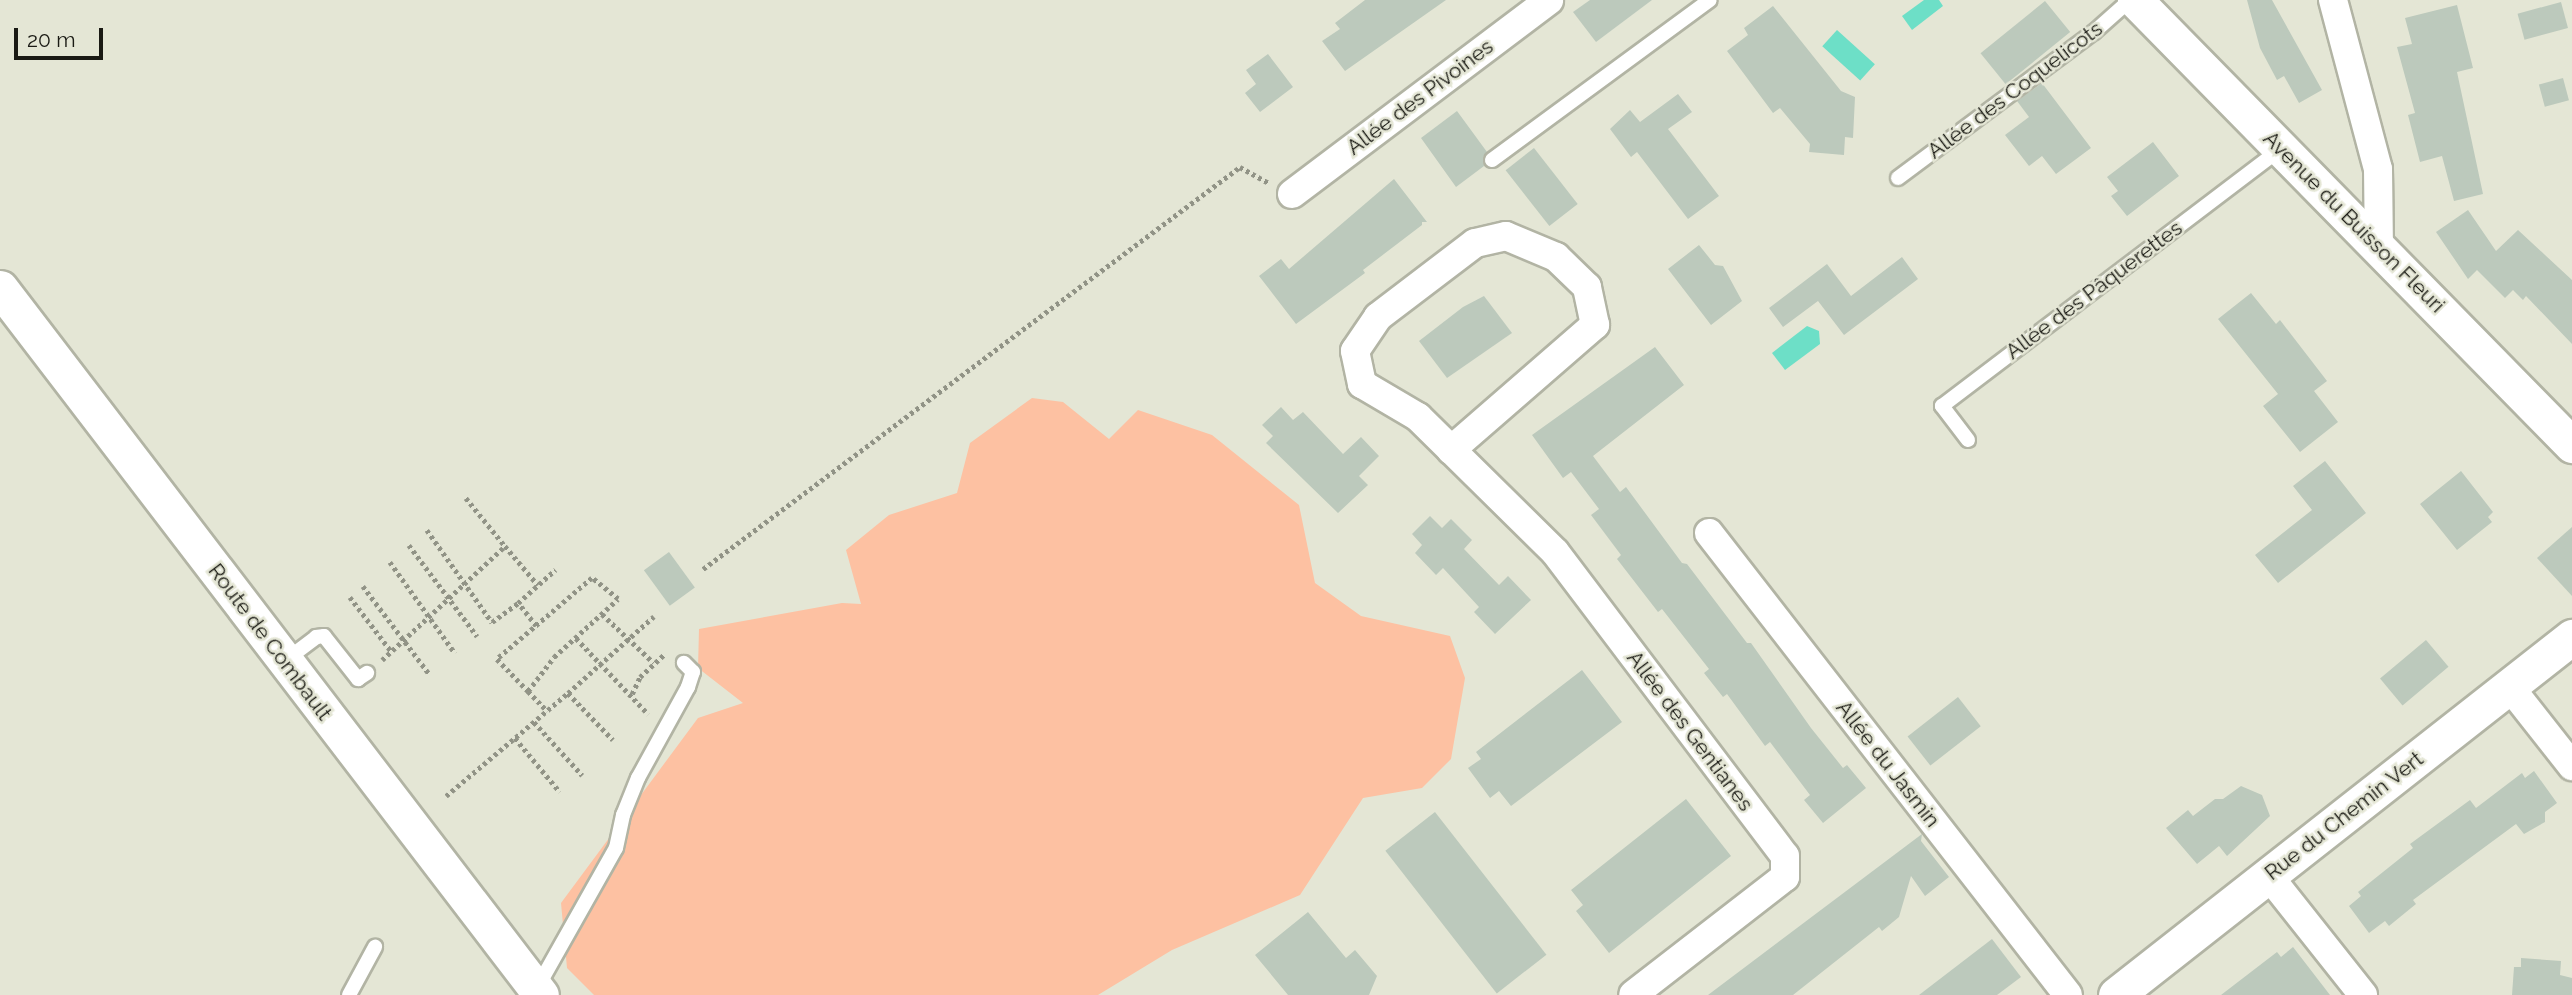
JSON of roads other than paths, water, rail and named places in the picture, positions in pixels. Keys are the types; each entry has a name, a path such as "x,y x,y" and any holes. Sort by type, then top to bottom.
{"street":[{"name":"Allée des Pivoines","path":"1292,194 1549,0"},
{"name":"Avenue du Buisson Fleuri","path":"2133,0 2572,445"},
{"path":"2333,0 2378,169 2379,247"},
{"name":"Allée des Gentianes","path":"1451,450 1595,325 1587,288 1556,257 1506,236 1475,243 1378,317 1355,351 1362,384 1418,417 1451,450 1555,552 1785,856 1785,877 1633,995"},
{"name":"Route de Combault","path":"0,288 539,992"},
{"name":"Allée du Jasmin","path":"1709,533 2068,995"},
{"name":"Rue du Chemin Vert","path":"2116,995 2572,637"},
{"path":"2509,686 2572,766"},
{"path":"2268,874 2363,995"}],"lane":[{"path":"1493,160 1710,0"},
{"name":"Allée des Coquelicots","path":"1898,178 2133,0"},
{"name":"Allée des Pâquerettes","path":"1968,440 1942,405 2280,148"},
{"path":"285,661 316,637 324,636 358,679 366,674"},
{"path":"539,992 616,848 624,814 638,778 693,672 684,663"},
{"path":"349,995 375,947"}],"water":[{"path":"1924,0 1939,0 1943,6 1912,30 1902,16"},
{"path":"1837,30 1875,64 1860,80 1822,46"},
{"path":"1807,326 1819,331 1820,344 1785,370 1772,353"}]}
